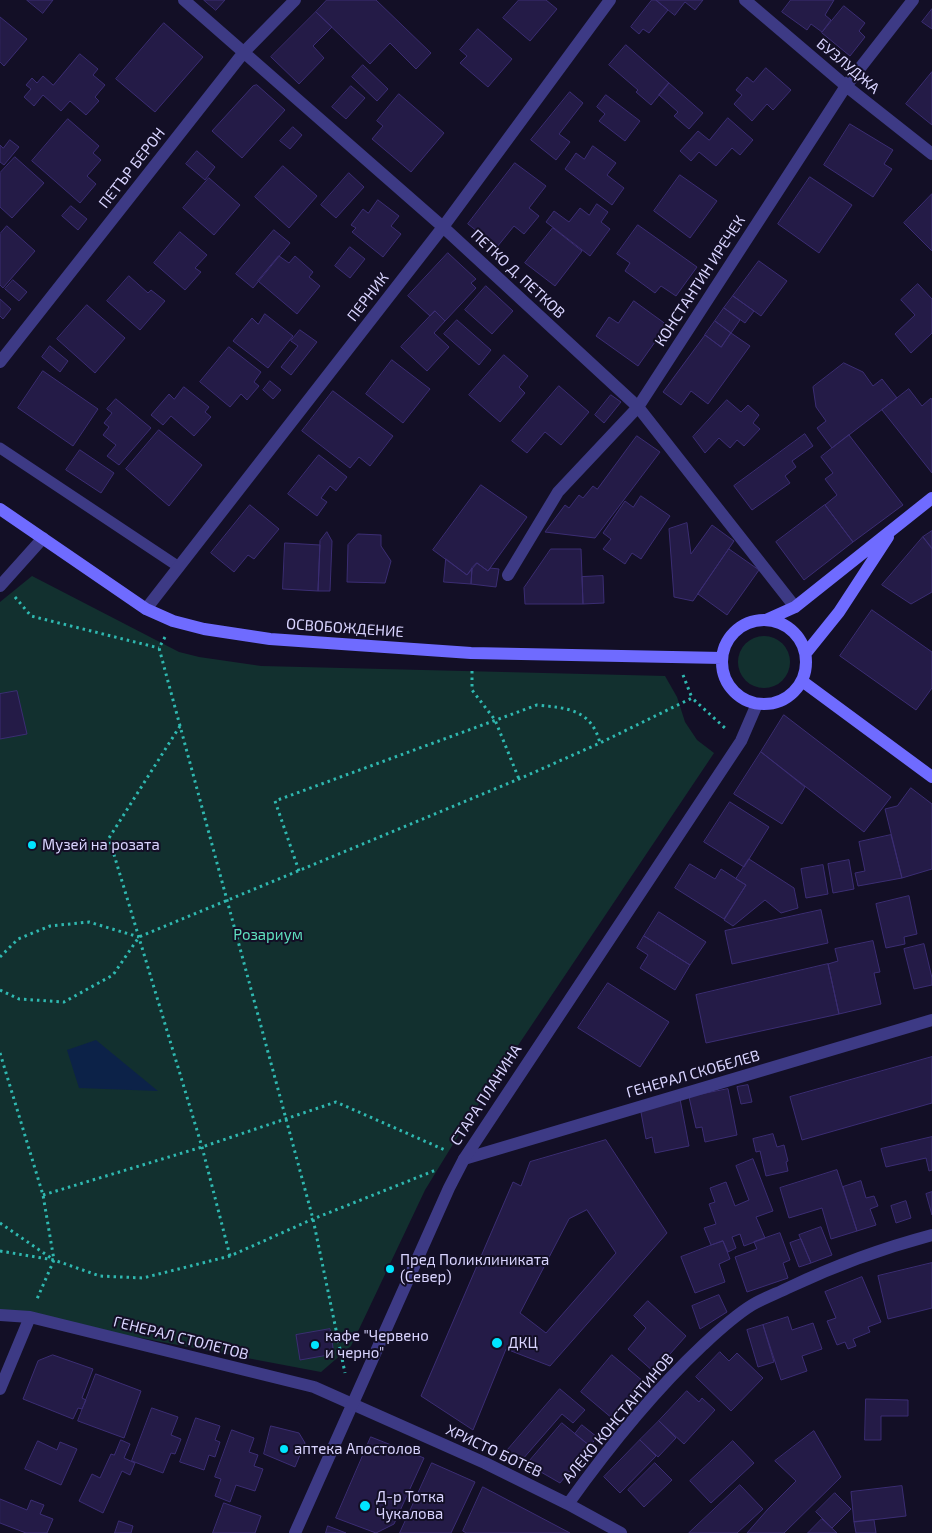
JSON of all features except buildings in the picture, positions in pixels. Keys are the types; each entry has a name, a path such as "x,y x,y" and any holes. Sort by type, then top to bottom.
{"main road":[{"path":"766,620 795,607 932,498"},
{"name":"ОСВОБОЖДЕНИЕ","path":"0,509 146,608 173,620 204,629 270,639 472,653 722,658"},
{"path":"806,653 838,612 895,526"},
{"path":"766,620 780,623 792,630 800,640 806,653 806,667 802,680 794,692 784,700 771,704 757,704 734,693 722,671 722,658 725,646 737,631 753,621 766,620"},
{"path":"802,680 932,777"}],"street":[{"name":"ПЕТКО Д. ПЕТКОВ","path":"184,0 443,227 638,406 795,607"},
{"name":"ПЕТЪР БЕРОН","path":"0,362 244,52 295,0"},
{"name":"ПЕРНИК","path":"146,608 443,227 610,0"},
{"name":"БУЗЛУДЖА","path":"745,0 846,86 932,154"},
{"name":"КОНСТАНТИН ИРЕЧЕК","path":"508,575 558,492 638,406 846,86 913,0"},
{"path":"1,583 42,538"},
{"name":"СТАРА ПЛАНИНА","path":"295,1533 449,1188 464,1159 741,741 757,704"},
{"name":"ГЕНЕРАЛ СКОБЕЛЕВ","path":"464,1159 932,1020"},
{"name":"АЛЕКО КОНСТАНТИНОВ","path":"568,1504 596,1465 672,1375 703,1344 733,1319 753,1305 818,1274 888,1247 932,1235"},
{"name":"ГЕНЕРАЛ СТОЛЕТОВ","path":"0,1315 30,1317 314,1388 352,1404"},
{"path":"0,1389 30,1317"},
{"name":"ХРИСТО БОТЕВ","path":"352,1404 485,1463 568,1504 621,1533"}],"lane":[{"path":"0,448 179,567"}],"path":[{"path":"1,583 31,616 159,648"},
{"path":"173,620 159,648 313,1219 352,1404"},
{"path":"472,653 472,690 495,720 518,779"},
{"path":"0,990 19,999 64,1002 113,975 139,937 518,779 600,743 692,698 741,741"},
{"path":"299,871 275,801 536,705 568,708 587,719 596,729 600,743"},
{"path":"180,726 109,838 202,1147 230,1256"},
{"path":"0,957 18,938 50,926 89,922 139,937"},
{"path":"0,1053 43,1195 54,1260 30,1317"},
{"path":"43,1195 202,1147 336,1102 464,1159"},
{"path":"0,1251 54,1260 100,1276 143,1278 230,1256 313,1219 464,1159"},
{"path":"0,1223 54,1260"}],"green space":[{"name":"Розариум","path":"32,576 179,652 199,657 261,666 665,676 677,697 685,722 697,740 714,753 466,1123 425,1190 351,1346 321,1372 30,1317 0,1315 0,602"},
{"path":"764,636 778,640 786,648 790,662 786,676 778,684 764,688 750,684 742,676 738,662 742,648 750,640"}],"water":[{"path":"96,1040 158,1091 79,1088 67,1050"}],"place":[{"name":"Музей на розата","path":"32,845"},
{"name":"Пред Поликлиниката (Север)","path":"390,1269"},
{"name":"ДКЦ","path":"497,1343"},
{"name":"кафе \"Червено и черно\"","path":"315,1345"},
{"name":"аптека Апостолов","path":"284,1449"},
{"name":"Д-р Тотка Чукалова","path":"365,1506"}]}
